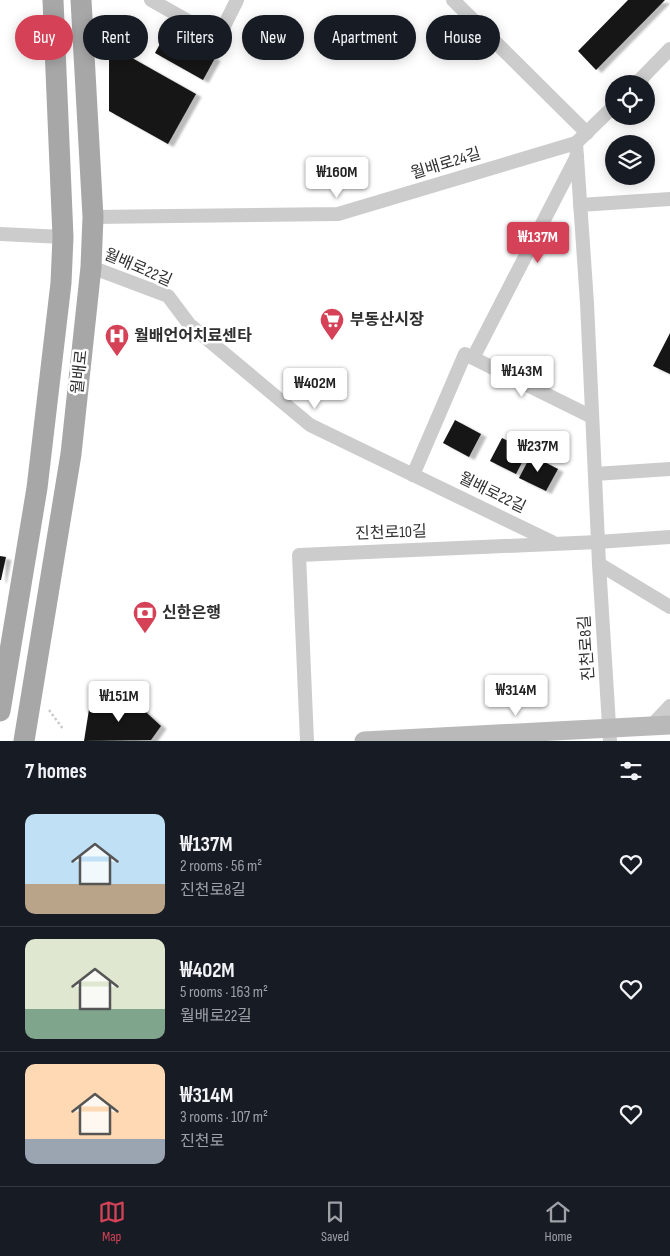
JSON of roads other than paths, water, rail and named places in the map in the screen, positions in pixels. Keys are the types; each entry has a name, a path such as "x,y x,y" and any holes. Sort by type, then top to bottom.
{"main road":[{"name":"월배로","path":"0,711 37,488 61,283 63,237 53,0"},
{"name":"월배로","path":"24,741 71,454 91,267 93,217 81,0"},
{"path":"364,741 610,735 661,725"}],"street":[{"path":"151,0 218,38 237,0"},
{"path":"453,0 587,133"},
{"path":"645,75 670,49"},
{"name":"월배로24길","path":"93,217 338,214 577,150 587,133 605,115"},
{"path":"413,475 469,356 577,150"},
{"name":"진천로8길","path":"577,150 610,735"},
{"path":"580,205 670,199"},
{"path":"0,234 63,237"},
{"name":"월배로22길","path":"91,267 168,296 189,324 310,425 555,544"},
{"path":"469,356 592,417"},
{"path":"595,474 670,469"},
{"name":"진천로10길","path":"307,741 300,555 670,538"},
{"path":"599,564 670,607"},
{"path":"661,725 670,706"}],"place":[{"name":"부동산시장","path":"332,341"},
{"name":"월배언어치료센타","path":"117,357"},
{"name":"신한은행","path":"145,634"}]}
